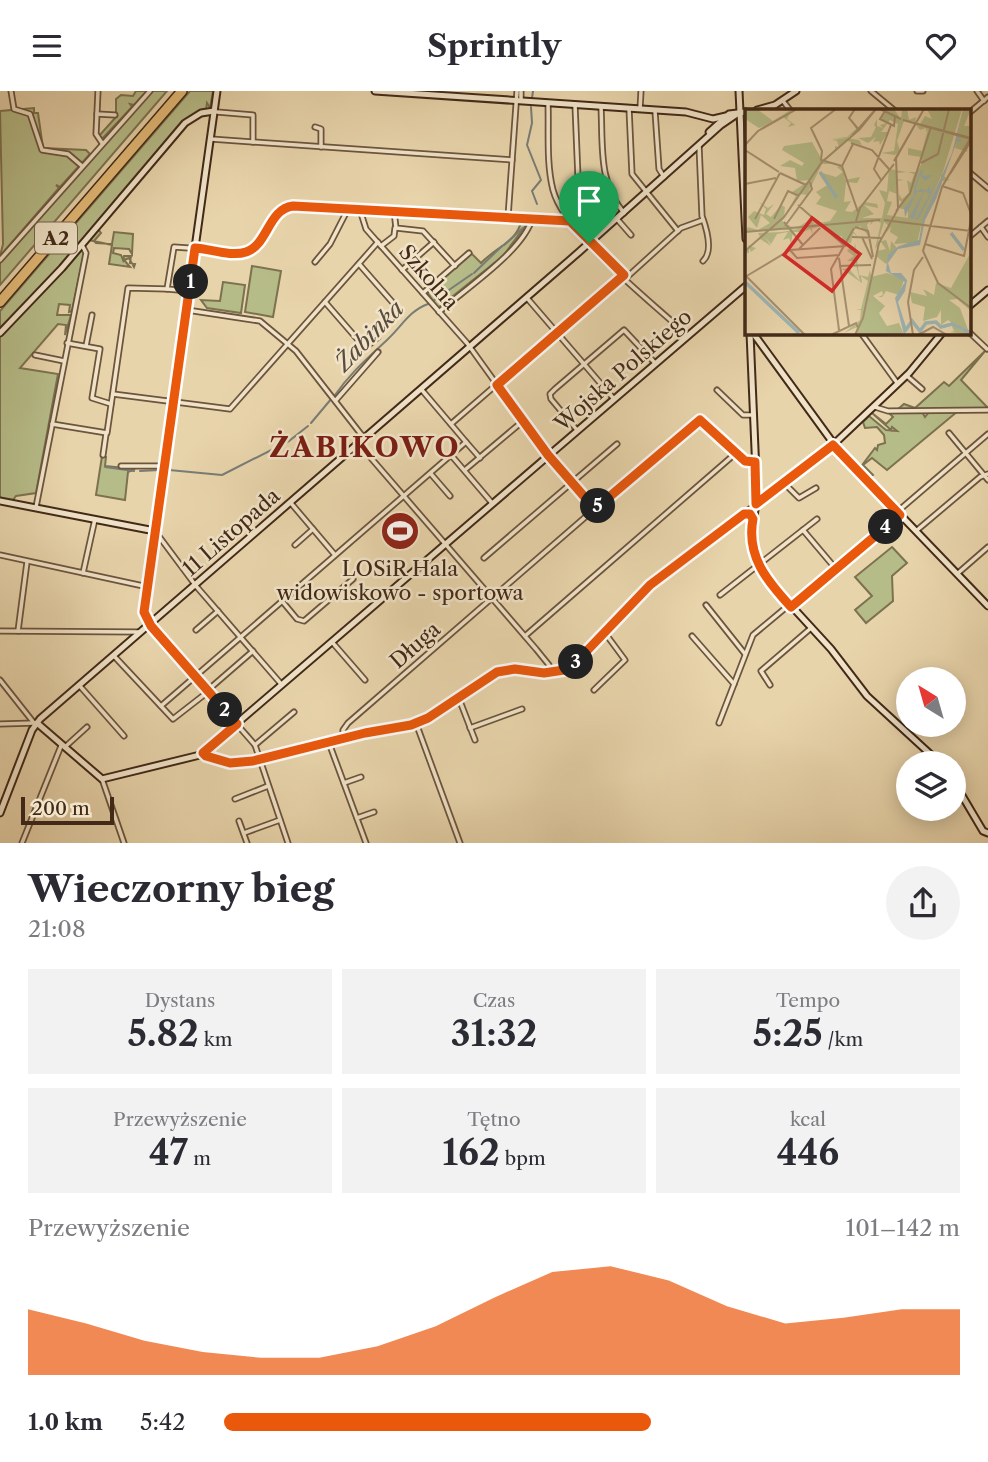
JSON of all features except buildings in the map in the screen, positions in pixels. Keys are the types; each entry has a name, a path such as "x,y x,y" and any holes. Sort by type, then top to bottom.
{"highway":[{"name":"A2","path":"0,294 176,91"},
{"name":"A2","path":"0,302 183,91"}],"street":[{"path":"11,91 14,109 30,114 42,151 68,154 82,166"},
{"path":"98,91 97,135 102,143"},
{"path":"0,260 150,91"},
{"path":"218,91 144,612 149,624 255,745 288,842"},
{"path":"375,91 691,112 714,119 736,114"},
{"path":"508,217 519,91"},
{"path":"640,109 641,91"},
{"path":"739,91 736,114 741,123 745,200"},
{"path":"760,109 796,91"},
{"path":"871,91 893,109"},
{"path":"917,91 923,91"},
{"path":"977,91 984,101"},
{"path":"970,112 988,97"},
{"path":"782,100 789,109"},
{"path":"548,103 551,184 558,202 589,243 687,335"},
{"path":"575,105 578,178 605,179"},
{"path":"601,107 605,179 611,196 624,213"},
{"path":"629,108 632,173 678,231"},
{"path":"655,110 659,169 664,177"},
{"path":"0,333 82,244 185,123 199,114 215,112 253,115 253,143"},
{"path":"97,114 115,115"},
{"name":"11 Listopada","path":"0,813 36,723 647,193 717,126 736,114"},
{"path":"706,117 717,126"},
{"path":"314,127 321,129 321,147"},
{"path":"211,139 512,160"},
{"path":"697,147 708,254 703,261"},
{"path":"970,173 988,188"},
{"path":"167,289 173,248 237,254 250,251 278,214 288,206 570,221"},
{"path":"315,262 330,244 348,209"},
{"name":"Szkolna","path":"360,209 364,226 469,347 548,455 595,509"},
{"path":"113,394 230,409 359,264 380,244 394,236 394,211"},
{"path":"439,312 506,254 523,236 531,219"},
{"path":"617,219 631,235"},
{"path":"451,424 678,231 703,220"},
{"path":"970,236 988,221"},
{"path":"395,227 422,230 455,265"},
{"path":"981,227 988,237"},
{"path":"402,270 434,242"},
{"path":"36,507 86,253 82,244"},
{"path":"423,293 469,253"},
{"path":"359,264 401,312"},
{"path":"103,455 128,289 132,285 189,291"},
{"name":"Wojska Polskiego","path":"205,755 237,724 576,429 745,288"},
{"path":"970,305 988,290"},
{"path":"527,298 614,399"},
{"path":"325,302 365,348 378,337"},
{"path":"187,310 256,319 288,344 336,400 364,438"},
{"path":"86,346 92,315"},
{"path":"576,429 550,394 584,364 624,330 654,362"},
{"path":"970,333 987,349"},
{"path":"751,334 756,504 752,544 759,566 870,698 927,751"},
{"path":"752,334 833,445 988,606"},
{"path":"862,334 898,384"},
{"path":"102,779 205,755 230,763 259,760 416,723 491,675 506,670 550,673 572,665 650,585 833,445 906,376 941,334"},
{"path":"751,347 758,339"},
{"path":"67,342 99,348 101,352 92,398 111,404"},
{"path":"336,400 378,352"},
{"path":"35,355 64,361"},
{"path":"906,376 922,389"},
{"path":"421,389 480,458"},
{"path":"718,390 743,415 753,415"},
{"path":"875,407 885,411 988,410"},
{"name":"Długa","path":"343,739 343,730 348,723 699,420 736,453"},
{"path":"466,469 523,421"},
{"path":"52,424 106,434"},
{"path":"948,433 988,479"},
{"path":"719,723 756,632 836,569 988,434"},
{"path":"161,706 466,442"},
{"path":"358,443 549,665 550,673"},
{"path":"484,558 617,444"},
{"path":"524,636 736,453 746,462 755,462"},
{"path":"451,455 466,469 492,503"},
{"path":"121,466 164,466"},
{"path":"430,473 450,496"},
{"path":"916,531 986,474"},
{"path":"783,481 799,498 816,488"},
{"path":"0,501 155,531 195,584 282,685"},
{"path":"290,502 335,555"},
{"path":"744,514 750,514 753,519"},
{"path":"83,573 95,519"},
{"path":"720,595 817,519"},
{"path":"295,545 313,529"},
{"path":"803,530 836,569"},
{"path":"957,574 988,547"},
{"path":"0,555 148,587"},
{"path":"18,631 27,562"},
{"path":"282,601 297,619 304,621 353,579"},
{"path":"706,605 745,654"},
{"path":"196,630 218,611"},
{"path":"770,685 761,671 811,628"},
{"path":"0,631 139,632"},
{"path":"594,690 625,660 605,633"},
{"path":"692,636 734,684"},
{"path":"332,642 365,680"},
{"path":"113,655 157,705 176,719 253,651"},
{"path":"0,680 36,723 102,779 124,842"},
{"path":"79,685 124,736"},
{"path":"458,697 475,740"},
{"path":"470,728 522,709"},
{"path":"255,745 294,712"},
{"path":"0,724 36,723"},
{"path":"416,723 460,842"},
{"path":"22,842 62,747 87,726"},
{"path":"329,742 366,842"},
{"path":"344,783 361,777"},
{"path":"235,799 268,786"},
{"path":"966,801 988,836"},
{"path":"357,818 374,812"},
{"path":"244,833 280,820"},
{"path":"239,821 247,842"}],"green space":[{"path":"136,91 147,91 134,105 130,104 132,107 101,140 98,137 116,117 116,99 121,95 133,96"},
{"path":"151,91 167,91 0,285 0,262"},
{"path":"190,91 213,91 210,108 207,103 206,110 191,116 59,269 0,330 0,311"},
{"path":"34,108 34,113 38,113 43,148 86,150 90,154 60,187 56,185 59,188 0,256 3,244 0,111"},
{"path":"521,221 529,221 503,256 438,308 427,292 471,253 481,263 511,239"},
{"path":"98,229 101,233 94,241 89,240"},
{"path":"114,232 133,234 132,254 129,249 114,248 113,253 121,255 123,260 124,256 131,256 130,260 124,260 130,267 109,264 112,245 106,244 112,244"},
{"path":"82,249 84,253 72,311 69,312 70,305 59,304 57,315 71,315 65,335 66,325 58,324 20,368 58,374 36,493 16,496 13,500 0,499 0,336"},
{"path":"252,266 281,271 273,317 245,312"},
{"path":"223,282 245,285 241,313 207,308 201,300 220,301"},
{"path":"985,351 961,380 988,408 897,410 904,404 915,408 944,382 949,386"},
{"path":"958,411 887,470 872,458 863,465 873,475 869,478 860,468 875,448 877,450 878,445 885,443 884,435 877,427 865,428 863,422 869,416 886,430 897,431 892,427 891,430 872,413 886,424 893,417 888,412 922,412 925,417 929,412"},
{"path":"102,456 106,457 105,466 135,469 128,472 125,500 96,495"},
{"path":"892,547 907,563 892,576 893,601 866,623 855,610 872,596 855,577"}],"waterway":[{"name":"Żabinka","path":"532,98 533,91"},
{"name":"Żabinka","path":"531,107 532,123 527,145 541,180 532,191 537,204"},
{"name":"Żabinka","path":"504,245 523,228"},
{"name":"Żabinka","path":"474,273 502,246"},
{"name":"Żabinka","path":"433,301 472,274"},
{"name":"Żabinka","path":"335,395 411,315 428,304"},
{"name":"Żabinka","path":"311,423 332,398"},
{"name":"Żabinka","path":"169,470 222,475 289,441 308,426"},
{"name":"Żabinka","path":"105,467 134,471"},
{"name":"Żabinka","path":"140,471 160,470"}],"place":[{"name":"LOSiR Hala widowiskowo - sportowa","path":"400,531"}],"district":[{"name":"ŻABIKOWO","path":"365,447"}],"route":[{"path":"293,206 570,221 589,243 624,275 497,385 548,455 595,509 700,420 745,461 755,462 756,504 833,445 900,515 791,607 759,566 752,544 753,519 750,514 744,514 650,585 580,658 564,670 544,673 515,669 497,672 428,718 411,725 365,733 253,761 230,763 206,756 203,753 237,724 151,626 144,612 195,248 237,254 250,251 280,211 293,206"}]}
